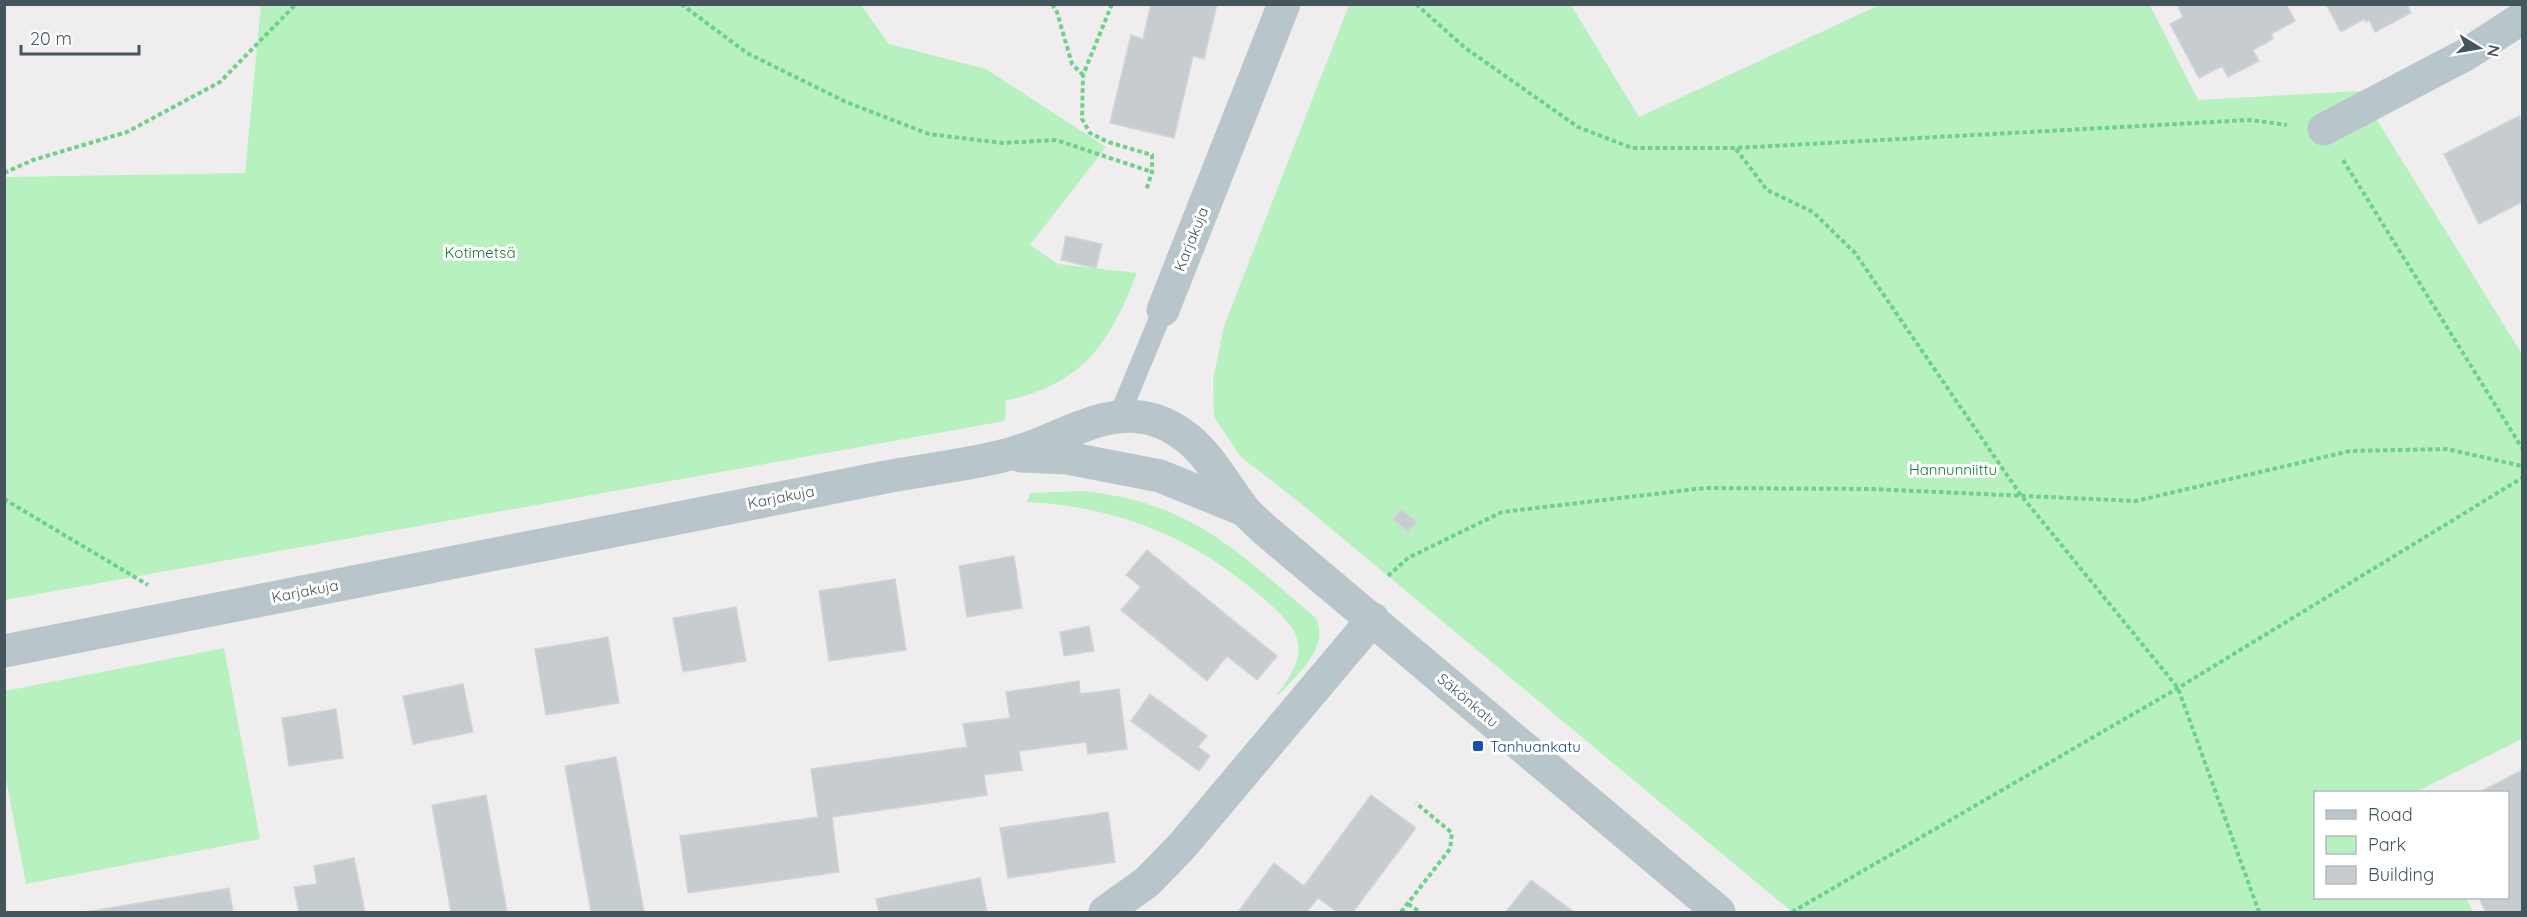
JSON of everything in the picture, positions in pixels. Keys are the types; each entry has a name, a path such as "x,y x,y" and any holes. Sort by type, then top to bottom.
{"street":[{"name":"Karjakuja","path":"1163,310 1284,4"},
{"path":"2324,129 2465,55 2513,15"},
{"name":"Karjakuja","path":"4,651 865,481 1008,455 1089,423 1119,416"},
{"name":"Säkönkatu","path":"1119,416 1144,417 1159,421 1182,435 1206,455 1244,510 1265,530 1719,912"},
{"name":"Säkönkatu","path":"1008,455 1067,458 1160,476 1244,510"},
{"path":"1105,912 1147,882 1182,846 1373,619"}],"lane":[{"name":"Karjakuja","path":"1119,416 1163,310"}],"path":[{"path":"4,173 33,160 127,132 220,82 296,4"},
{"path":"681,4 747,52 846,102 929,134 1002,143 1056,140 1152,172"},
{"path":"1052,4 1058,12 1072,64 1083,75"},
{"path":"1112,4 1083,75 1082,119 1090,133 1108,142 1152,155 1152,172 1146,191"},
{"path":"1416,4 1464,47 1578,127 1632,148 1735,148 2250,120 2324,129 2523,448"},
{"path":"1735,148 1767,190 1813,212 1855,253 2020,494 2178,688 2259,912"},
{"path":"1388,576 1408,558 1502,512 1705,488 1872,489 2136,501 2350,451 2447,449 2523,466"},
{"path":"1792,912 2178,688 2523,478"},
{"path":"4,499 195,613"},
{"path":"1401,912 1450,849 1452,833 1416,802"},
{"path":"1408,904 1420,912"}],"green space":[{"name":"Kotimetsä","path":"261,4 861,5 889,44 986,69 1106,147 1030,245 1058,264 1137,273 1116,321 1090,357 1074,372 1055,384 1032,394 1004,401 1006,403 1005,421 5,600 5,177 245,173"},
{"name":"Hannunniittu","path":"1349,5 1571,5 1639,117 1879,5 2150,5 2198,100 2359,91 2522,354 2522,739 2418,791 2314,791 2314,899 2466,899 2473,912 1792,912 1299,502 1241,457 1214,417 1213,380 1224,326"},
{"path":"1082,491 1120,497 1154,506 1210,533 1235,551 1316,618 1319,640 1310,660 1279,695 1277,694 1296,663 1299,650 1297,639 1283,617 1232,573 1178,540 1150,528 1090,510 1027,502 1030,493"},
{"path":"224,648 260,839 26,884 5,774 5,691"}],"building":[{"path":"1151,4 1217,4 1204,59 1193,56 1174,138 1110,123 1131,35 1143,39"},
{"path":"2177,4 2286,4 2295,21 2271,34 2273,39 2253,50 2259,61 2228,77 2222,66 2199,78 2170,24 2183,17"},
{"path":"2326,4 2407,4 2411,13 2375,32 2369,20 2366,22 2364,19 2341,32"},
{"path":"2519,116 2522,123 2522,202 2479,224 2444,154"},
{"path":"1066,236 1102,244 1096,268 1061,260"},
{"path":"1401,509 1417,522 1408,532 1393,519"},
{"path":"1147,550 1277,656 1257,680 1227,656 1207,681 1121,610 1141,587 1126,575"},
{"path":"1014,556 1022,608 967,617 959,566"},
{"path":"895,579 906,650 829,661 819,591"},
{"path":"736,607 746,661 683,672 673,618"},
{"path":"1089,626 1094,651 1064,656 1060,632"},
{"path":"608,637 619,703 546,715 535,649"},
{"path":"1079,681 1080,694 1119,689 1127,749 1088,754 1086,742 1019,751 1022,770 984,775 987,795 832,817 839,872 688,893 680,836 818,817 811,769 967,747 963,724 1010,718 1006,692"},
{"path":"463,684 473,732 413,744 403,696"},
{"path":"1150,694 1207,736 1198,747 1210,756 1199,771 1131,721"},
{"path":"336,709 343,758 289,766 282,718"},
{"path":"616,757 644,912 591,912 565,766"},
{"path":"2522,770 2522,912 2486,912 2480,899 2509,899 2509,791 2482,791"},
{"path":"486,795 507,912 451,912 432,805"},
{"path":"1371,795 1416,828 1353,912 1337,912 1318,898 1307,912 1238,912 1274,863 1304,886"},
{"path":"1108,812 1115,862 1008,878 1000,828"},
{"path":"354,858 365,912 299,912 294,887 317,884 314,866"},
{"path":"980,878 987,912 879,912 876,899"},
{"path":"1531,880 1574,912 1506,912"},
{"path":"229,888 233,912 85,912"}],"place":[{"name":"Tanhuankatu","path":"1478,746"}]}
